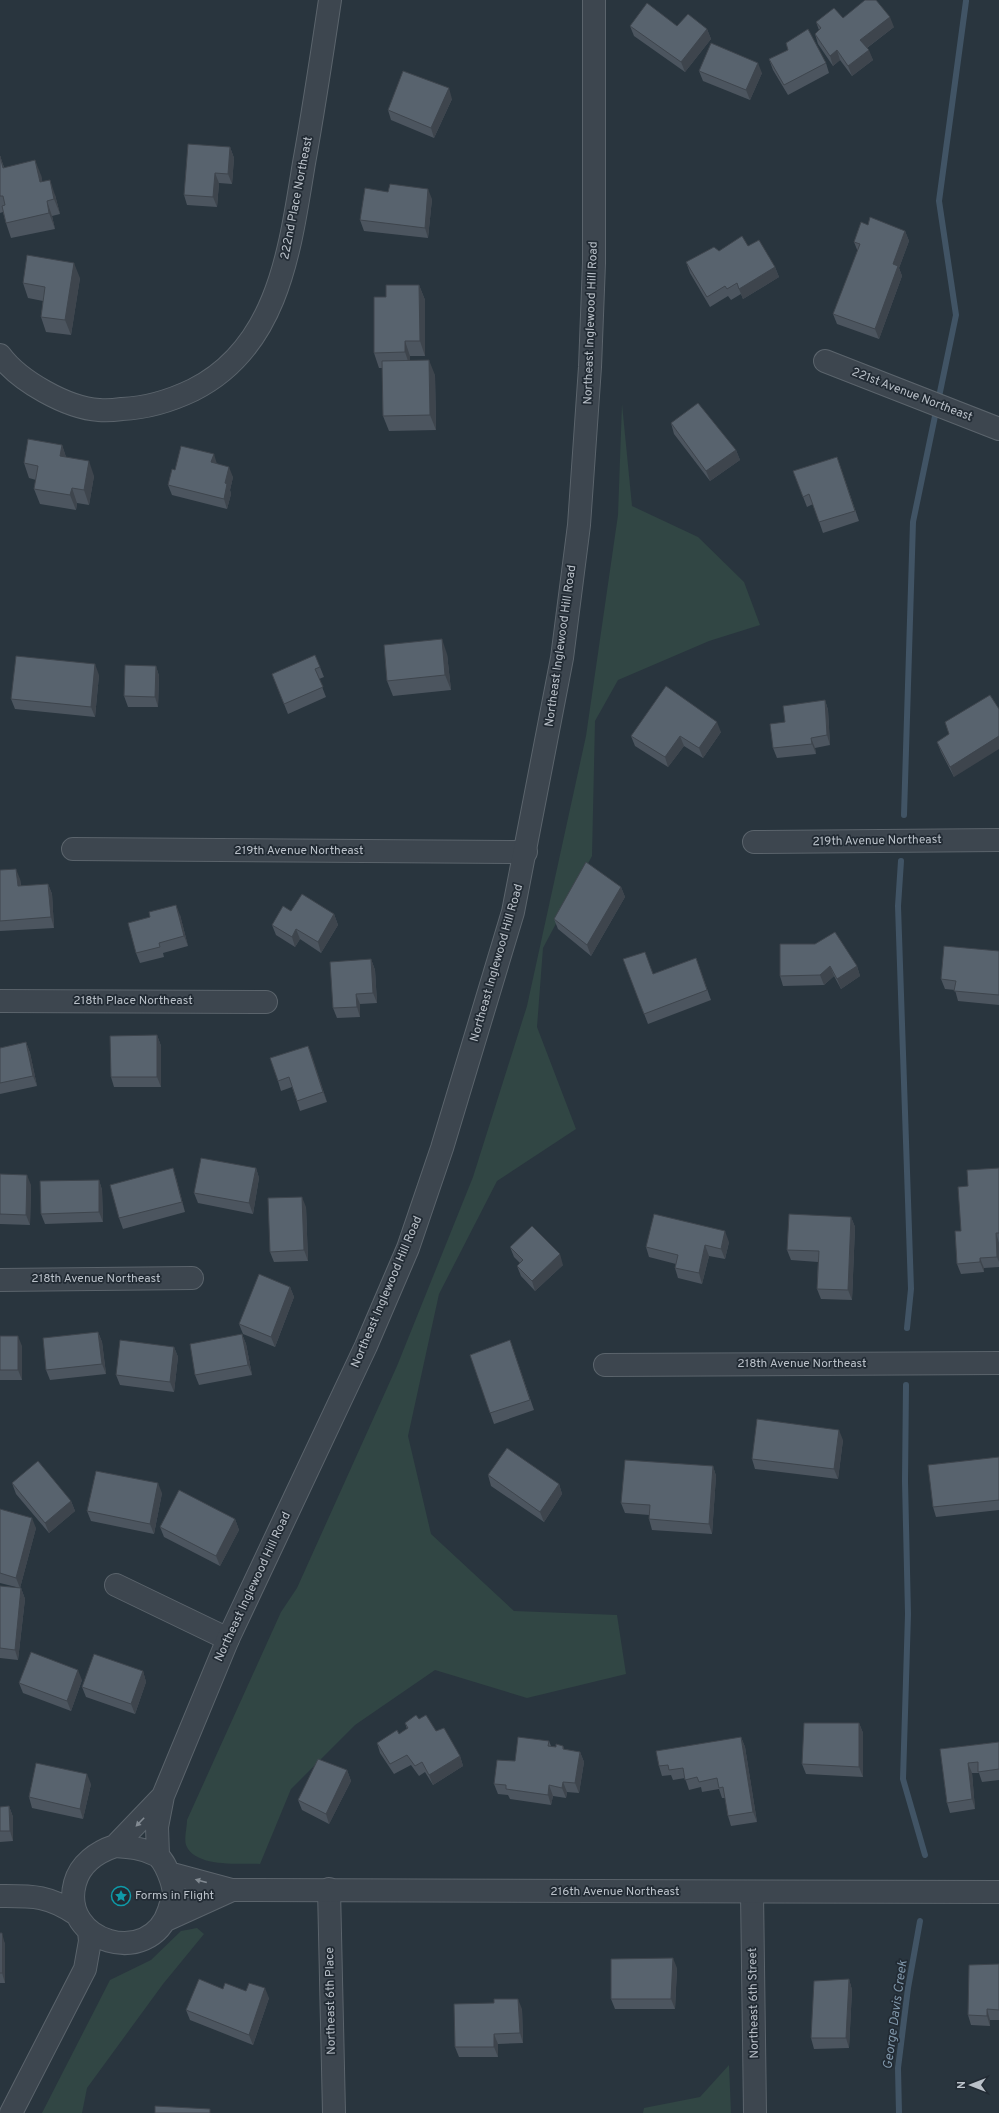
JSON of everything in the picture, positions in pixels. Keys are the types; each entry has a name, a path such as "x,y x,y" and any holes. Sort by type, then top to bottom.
{"street":[{"name":"222nd Place Northeast","path":"0,355 6,363 33,386 63,401 98,410 133,409 170,401 208,382 241,354 272,303 290,250 330,0"},
{"name":"Northeast Inglewood Hill Road","path":"164,1864 157,1827 163,1796 228,1638 363,1353 408,1248 444,1141 514,912 562,658 579,525 590,367 594,263 594,0"},
{"name":"221st Avenue Northeast","path":"825,361 999,429"},
{"name":"219th Avenue Northeast","path":"754,842 999,840"},
{"name":"219th Avenue Northeast","path":"73,849 526,852"},
{"name":"218th Place Northeast","path":"0,1001 266,1002"},
{"name":"218th Avenue Northeast","path":"0,1280 192,1278"},
{"name":"218th Avenue Northeast","path":"605,1365 999,1363"},
{"path":"116,1585 228,1638"},
{"name":"Northeast Inglewood Hill Road","path":"115,1846 163,1796"},
{"path":"38,1896 59,1888 77,1875 100,1851 115,1846 138,1848 164,1864 174,1895 166,1920 155,1932 144,1940 107,1952 84,1970"},
{"name":"216th Avenue Northeast","path":"164,1864 232,1890 328,1889 752,1893 999,1892"},
{"path":"76,1914 72,1894 77,1875"},
{"name":"Northeast 6th Place","path":"328,1889 334,2113"},
{"name":"216th Avenue Northeast","path":"166,1920 232,1890"},
{"name":"Northeast 6th Street","path":"752,1893 755,2113"},
{"path":"0,1896 38,1896 61,1903 76,1914 89,1931 103,1940 131,1943"},
{"path":"11,2113 84,1970 90,1941 89,1931"}],"green space":[{"path":"622,404 632,506 698,537 744,582 760,625 709,641 618,680 595,721 592,856 543,948 537,1027 576,1129 497,1181 439,1294 408,1436 431,1534 514,1611 617,1615 626,1674 527,1698 435,1670 355,1725 291,1789 260,1864 230,1864 208,1861 199,1858 191,1852 186,1845 185,1836 187,1820 281,1612 297,1588 397,1366 473,1177 527,1006 586,736 618,515"},
{"path":"197,1928 204,1934 163,1984 87,2088 82,2113 42,2113 110,1980 151,1960 181,1931"},
{"path":"729,2065 731,2113 643,2113 644,2108 700,2097"}],"building":[{"path":"865,0 876,0 890,17 860,40 869,50 848,66 837,50 830,56 815,34 821,28 816,22 834,8 843,18"},
{"path":"647,3 677,26 688,14 707,29 681,62 630,26"},
{"path":"808,29 826,63 784,85 769,59 788,50 786,43"},
{"path":"711,43 758,63 746,90 699,71"},
{"path":"403,71 449,88 431,128 388,110"},
{"path":"188,144 230,147 228,174 215,173 213,197 184,195"},
{"path":"0,156 3,168 35,160 40,182 50,180 54,199 47,201 49,213 6,223 2,206 5,205 3,196 0,196"},
{"path":"390,184 428,189 425,228 360,220 365,188 388,192"},
{"path":"870,217 905,231 893,264 898,266 875,329 833,314 860,244 854,242 861,222 868,225"},
{"path":"742,236 748,246 759,240 775,267 739,289 737,283 727,289 725,286 707,297 686,262 714,247 719,251"},
{"path":"27,255 74,263 65,320 41,317 45,287 23,283"},
{"path":"386,285 419,285 420,341 405,341 405,352 374,353 374,297 386,297"},
{"path":"429,360 430,415 383,416 382,361"},
{"path":"698,403 736,450 706,471 671,423"},
{"path":"28,439 62,445 60,456 89,461 84,490 72,488 70,495 34,489 38,466 24,463"},
{"path":"181,446 214,454 211,462 229,467 225,483 227,484 224,499 168,485 172,469 175,470"},
{"path":"837,457 855,511 819,522 809,494 803,497 793,471"},
{"path":"442,639 445,675 387,681 384,645"},
{"path":"315,655 320,667 315,669 323,687 284,704 272,674"},
{"path":"16,656 95,664 91,707 11,699"},
{"path":"125,665 156,666 155,697 124,696"},
{"path":"666,686 717,722 699,748 680,736 665,757 631,736"},
{"path":"990,695 999,709 999,736 950,767 937,742 949,734 945,722"},
{"path":"825,700 827,735 811,738 812,744 773,748 770,724 785,722 783,706"},
{"path":"586,862 621,887 587,945 554,919"},
{"path":"16,869 18,886 48,884 51,917 0,921 0,870"},
{"path":"302,894 334,914 318,942 296,929 292,937 272,925 283,906 291,911"},
{"path":"176,905 184,936 159,943 160,947 136,953 128,923 150,917 149,912"},
{"path":"835,932 857,966 837,979 830,966 820,975 780,976 780,944 815,944"},
{"path":"944,946 999,951 999,995 954,991 956,981 941,979"},
{"path":"645,952 653,974 696,958 707,990 644,1014 623,959"},
{"path":"371,959 373,993 356,994 357,1007 333,1008 330,962"},
{"path":"157,1035 157,1077 111,1077 110,1036"},
{"path":"26,1042 33,1076 0,1083 0,1048"},
{"path":"308,1046 323,1092 297,1101 289,1077 278,1081 270,1058"},
{"path":"201,1158 256,1168 249,1203 194,1193"},
{"path":"173,1168 182,1202 119,1218 110,1185"},
{"path":"999,1168 999,1233 996,1233 997,1257 980,1258 980,1262 957,1264 955,1231 961,1231 958,1187 968,1186 967,1170"},
{"path":"0,1174 27,1175 26,1215 0,1214"},
{"path":"99,1180 99,1212 41,1214 40,1181"},
{"path":"302,1197 304,1250 270,1252 268,1198"},
{"path":"654,1214 725,1231 721,1249 705,1245 699,1273 675,1268 678,1255 646,1247"},
{"path":"789,1214 851,1217 848,1290 817,1289 819,1251 787,1250"},
{"path":"532,1226 560,1254 532,1281 517,1266 523,1260 510,1247"},
{"path":"259,1274 290,1287 271,1337 239,1324"},
{"path":"98,1332 102,1364 46,1370 43,1338"},
{"path":"242,1334 248,1365 195,1375 190,1344"},
{"path":"0,1336 18,1336 18,1370 0,1370"},
{"path":"120,1340 174,1347 170,1382 116,1375"},
{"path":"510,1340 530,1400 490,1413 470,1355"},
{"path":"757,1419 839,1430 834,1469 752,1459"},
{"path":"507,1448 559,1484 540,1512 488,1475"},
{"path":"999,1457 999,1500 933,1507 928,1465"},
{"path":"625,1460 713,1466 709,1524 649,1519 650,1505 621,1503"},
{"path":"38,1461 71,1501 45,1523 12,1483"},
{"path":"96,1471 158,1483 150,1524 87,1511"},
{"path":"179,1490 235,1519 216,1556 160,1527"},
{"path":"0,1509 32,1518 16,1578 0,1573"},
{"path":"0,1586 21,1588 15,1650 0,1648"},
{"path":"31,1652 78,1670 67,1701 19,1683"},
{"path":"94,1654 143,1671 131,1704 82,1687"},
{"path":"416,1715 419,1719 426,1715 436,1731 444,1728 460,1756 429,1775 422,1762 415,1766 407,1755 390,1764 377,1743 397,1730 399,1734 408,1728 405,1723"},
{"path":"804,1723 859,1723 859,1767 802,1764"},
{"path":"518,1737 549,1741 548,1746 556,1747 556,1744 563,1746 563,1749 580,1752 575,1783 563,1782 562,1788 549,1785 548,1795 506,1789 506,1785 494,1784 497,1760 515,1761"},
{"path":"741,1737 753,1812 728,1816 723,1787 719,1788 717,1778 699,1782 697,1777 685,1780 683,1768 669,1770 668,1765 659,1766 656,1751"},
{"path":"999,1742 999,1769 978,1772 978,1762 968,1763 972,1799 947,1803 940,1749"},
{"path":"318,1759 347,1770 326,1814 298,1800"},
{"path":"36,1763 87,1774 80,1809 29,1797"},
{"path":"9,1806 10,1831 0,1831 0,1807"},
{"path":"0,1933 2,1933 2,1973 0,1973"},
{"path":"673,1958 671,1999 611,1999 611,1959"},
{"path":"999,1964 999,2010 987,2009 987,2016 968,2015 969,1965"},
{"path":"199,1979 223,1989 225,1983 246,1991 249,1983 265,1988 249,2035 186,2010"},
{"path":"849,1979 846,2038 811,2038 814,1981"},
{"path":"494,1999 518,1999 520,2033 494,2034 494,2047 455,2047 454,2004 494,2003"},
{"path":"155,2106 210,2109 210,2113 155,2113"}],"waterway":[{"path":"904,815 913,522 956,315 939,201 966,1"},
{"path":"901,861 898,906 911,1289 907,1328"},
{"path":"906,1385 905,1481 908,1614 903,1779 925,1855"},
{"name":"George Davis Creek","path":"899,2113 898,2068 908,1988 920,1921"}],"place":[{"name":"Forms in Flight","path":"121,1896"}]}
